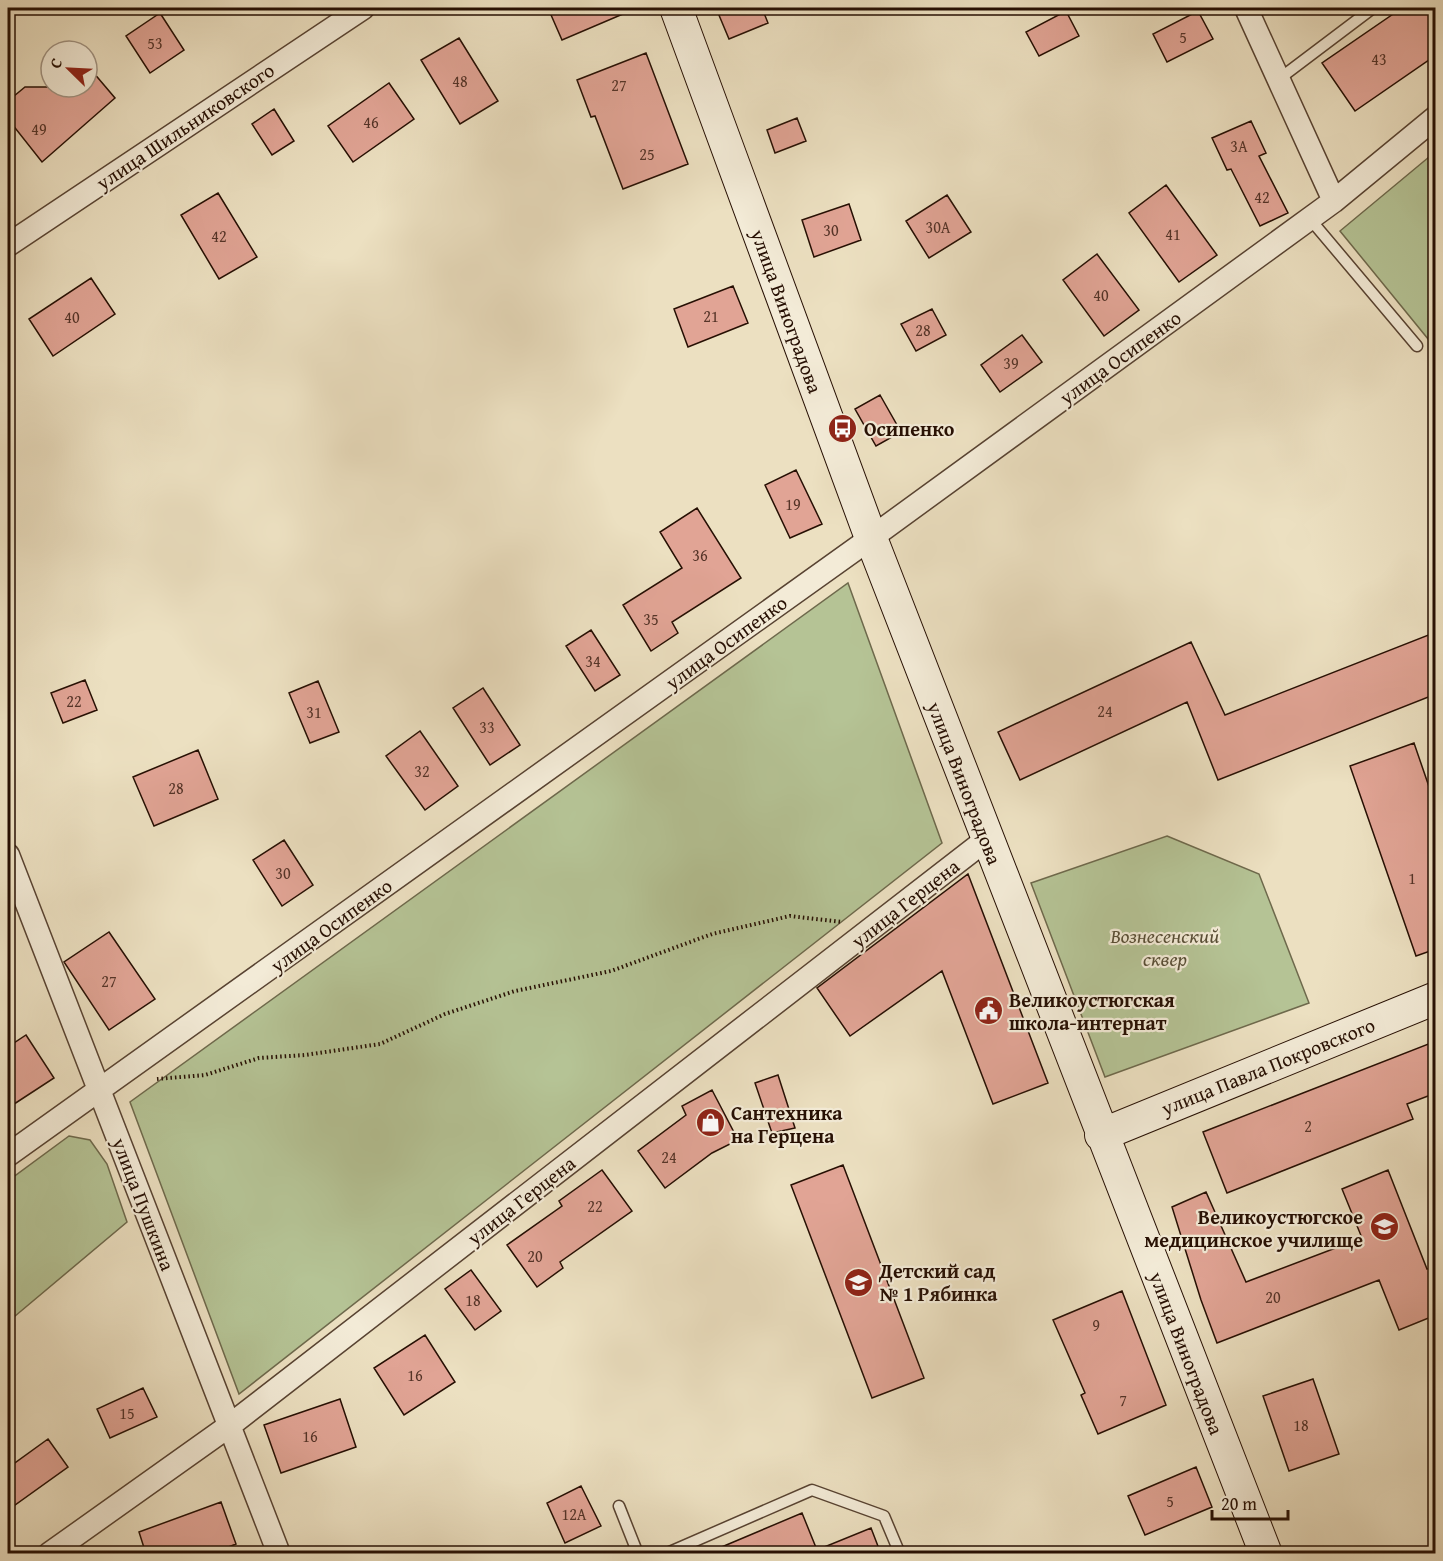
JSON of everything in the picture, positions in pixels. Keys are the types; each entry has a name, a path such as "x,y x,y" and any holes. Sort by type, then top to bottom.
{"street":[{"name":"улица Шильниковского","path":"9,240 363,8"},
{"name":"улица Виноградова","path":"676,8 871,538 1260,1552"},
{"path":"1246,8 1334,201"},
{"name":"улица Осипенко","path":"8,1155 871,538 1310,219 1436,117"},
{"name":"улица Герцена","path":"49,1554 229,1426 987,839"},
{"name":"улица Пушкина","path":"8,855 279,1554"},
{"name":"улица Павла Покровского","path":"1101,1135 1436,998"}],"lane":[{"path":"1279,79 1373,8"},
{"path":"1310,219 1417,346"},
{"path":"665,1554 812,1490 884,1516 900,1554"},
{"path":"619,1506 638,1554"}],"path":[{"path":"121,1075 150,1079 205,1074 259,1058 305,1055 380,1044 446,1014 515,991 612,971 712,934 790,916 875,926"}],"green space":[{"path":"1435,152 1436,344 1433,345 1340,231"},
{"path":"848,583 942,843 239,1394 130,1102"},
{"name":"Вознесенский сквер","path":"1167,836 1259,874 1309,1003 1105,1077 1031,883"},
{"path":"69,1136 90,1140 107,1164 127,1222 8,1322 8,1181"}],"building":[{"path":"548,8 637,8 562,40"},
{"path":"716,8 762,8 768,23 729,39"},
{"path":"1402,8 1436,8 1436,55 1355,111 1322,63"},
{"path":"1066,11 1079,36 1039,56 1026,32"},
{"path":"1198,11 1213,39 1167,62 1153,34"},
{"path":"160,13 184,50 150,73 126,36"},
{"path":"459,38 498,101 460,124 421,60"},
{"path":"646,53 688,164 623,189 595,116 591,117 577,80"},
{"path":"99,79 115,98 42,162 8,119 8,101 25,87 39,87 39,99 99,99"},
{"path":"389,83 414,119 353,162 328,126"},
{"path":"274,109 294,141 272,155 252,124"},
{"path":"797,118 806,141 775,153 767,130"},
{"path":"1251,121 1266,153 1259,156 1288,213 1260,226 1231,169 1227,170 1212,138"},
{"path":"1166,185 1217,255 1179,282 1129,213"},
{"path":"218,193 257,257 219,279 181,215"},
{"path":"947,195 971,232 929,258 906,221"},
{"path":"849,204 861,240 814,257 802,220"},
{"path":"1097,254 1139,310 1104,336 1063,280"},
{"path":"91,278 115,314 53,356 29,319"},
{"path":"733,286 748,323 688,347 674,309"},
{"path":"932,309 946,335 916,351 901,324"},
{"path":"1022,335 1042,362 1000,392 981,365"},
{"path":"880,395 901,432 876,446 855,409"},
{"path":"796,470 822,524 790,538 765,485"},
{"path":"697,508 741,578 672,622 678,633 651,651 623,605 682,568 660,532"},
{"path":"591,630 620,675 595,691 566,646"},
{"path":"1436,632 1436,694 1218,780 1187,702 1020,780 998,732 1191,642 1225,715"},
{"path":"85,680 97,710 63,723 51,693"},
{"path":"318,681 339,732 310,743 289,693"},
{"path":"483,688 520,745 490,765 453,708"},
{"path":"420,731 458,786 425,810 386,756"},
{"path":"1414,743 1436,807 1436,949 1416,956 1350,766"},
{"path":"198,750 218,799 154,826 133,777"},
{"path":"284,840 313,885 282,906 253,860"},
{"name":"Великоустюгская школа-интернат","path":"968,874 1048,1083 993,1104 942,971 850,1036 817,988"},
{"path":"109,932 155,999 109,1030 64,962"},
{"path":"26,1035 54,1078 8,1108 8,1047"},
{"path":"1436,1041 1436,1093 1407,1104 1413,1119 1227,1193 1203,1132"},
{"path":"778,1075 795,1128 772,1133 755,1083"},
{"path":"712,1090 738,1140 712,1153 665,1188 638,1151 686,1115 682,1106"},
{"name":"Детский сад № 1 Рябинка","path":"843,1165 924,1378 872,1398 791,1185"},
{"path":"602,1170 632,1211 560,1262 563,1268 537,1287 507,1245 562,1206 559,1201"},
{"path":"1388,1170 1427,1269 1436,1266 1436,1315 1399,1330 1379,1280 1217,1343 1172,1207 1206,1192 1246,1282 1362,1238 1342,1189"},
{"path":"471,1270 501,1311 475,1330 445,1289"},
{"path":"1122,1291 1166,1405 1098,1434 1081,1395 1085,1393 1053,1320"},
{"path":"425,1335 455,1382 404,1415 374,1368"},
{"path":"1313,1379 1339,1454 1289,1471 1263,1396"},
{"path":"143,1388 157,1417 110,1438 97,1409"},
{"path":"340,1399 356,1447 281,1473 264,1425"},
{"path":"48,1439 68,1467 8,1510 8,1468"},
{"path":"1196,1467 1212,1507 1145,1535 1128,1496"},
{"path":"581,1486 601,1526 565,1543 547,1503"},
{"path":"221,1502 236,1544 211,1554 146,1554 139,1532"},
{"path":"802,1513 817,1550 871,1528 881,1554 705,1554"}],"place":[{"name":"Осипенко","path":"843,428"},
{"name":"Великоустюгская школа-интернат","path":"988,1010"},
{"name":"Сантехника на Герцена","path":"710,1123"},
{"name":"Великоустюгское медицинское училище","path":"1384,1227"},
{"name":"Детский сад № 1 Рябинка","path":"858,1282"}]}
